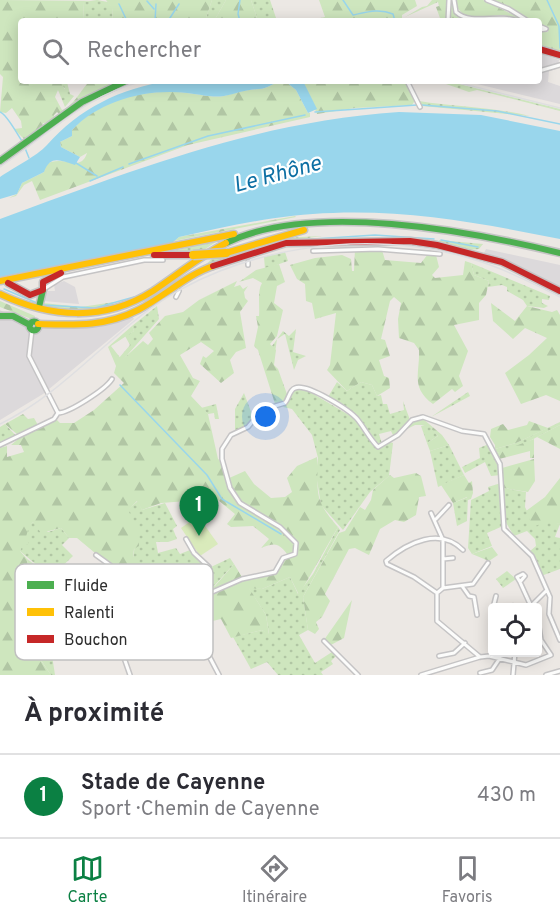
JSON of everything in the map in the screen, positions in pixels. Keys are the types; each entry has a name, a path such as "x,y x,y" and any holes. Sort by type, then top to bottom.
{"main road":[{"path":"542,50 560,55"},
{"path":"0,161 17,151 82,102 120,84"},
{"path":"19,285 59,277 116,260 247,232 324,225 405,226 489,237 560,253"},
{"path":"0,296 20,309 50,317 75,319 104,316 143,302 205,258 228,246 265,235 304,230 360,228 421,232 496,243 560,258"},
{"path":"2,283 85,264 156,255 226,253 304,230"},
{"path":"0,296 27,307 56,314 104,312 142,297 210,250 252,233"},
{"path":"0,316 18,318 34,326 88,326 115,320 180,290 201,270 247,260 276,244 333,246 410,241 450,248 502,262 560,291"},
{"path":"19,285 85,264"},
{"path":"2,283 14,279 23,291 40,296 46,279 59,277"}],"street":[{"path":"448,18 449,0"},
{"path":"454,0 456,12 463,17 505,16 510,18"},
{"path":"487,0 523,18"},
{"path":"542,70 560,65"},
{"path":"408,84 420,107"},
{"path":"313,250 333,246 440,254"},
{"path":"59,277 144,260 163,260"},
{"path":"176,297 180,290"},
{"path":"34,326 29,356 58,413"},
{"path":"0,445 54,419 58,413 66,412 104,390 112,380"},
{"path":"213,592 242,579 275,572 284,558 295,554 297,543 284,530 240,503 230,488 222,459 222,449 231,435 248,427 259,412 284,405 293,389 304,387 340,406 356,418 378,447 400,434 412,420 423,417 462,430 482,433 487,438 501,468 504,529 531,554 551,598 550,616 560,640"},
{"path":"436,520 449,505"},
{"path":"431,513 443,540 442,588"},
{"path":"437,593 386,562 421,538 457,543 463,550"},
{"path":"186,539 194,553 206,564"},
{"path":"96,555 108,564"},
{"path":"442,560 453,558"},
{"path":"480,657 437,621 437,593 442,588 475,582 488,562"},
{"path":"520,582 528,603"},
{"path":"462,586 469,596 474,597 477,615"},
{"path":"534,603 546,591"},
{"path":"494,603 496,596"},
{"path":"324,641 358,675"},
{"path":"542,641 553,660"},
{"path":"439,656 454,653 465,644"},
{"path":"421,675 480,657 500,658 526,665 551,655"},
{"path":"513,675 515,657"},
{"path":"480,673 491,671 500,658"},
{"path":"125,660 130,675"},
{"path":"211,660 219,675"},
{"path":"546,675 560,671"}],"shaded area":[{"path":"542,54 559,60 557,69 549,71 548,82 560,86 560,104 477,84 542,84"},
{"path":"486,249 560,265 560,288 517,265 484,253"},
{"path":"64,281 75,287 79,304 43,301 48,291 55,291 54,285"},
{"path":"0,310 28,326 39,329 98,327 132,316 134,319 43,394 0,420"}],"green space":[{"path":"0,0 99,1 84,2 83,18 18,18 18,84 65,84 63,85 66,94 58,90 55,97 62,110 72,103 87,84 116,84 61,116 57,112 54,115 54,122 43,123 42,132 27,142 14,129 22,128 21,121 12,108 6,113 0,112 3,77 0,74"},
{"path":"97,0 108,2 112,7 113,18 83,18 84,2"},
{"path":"106,0 212,0 206,18 113,18 112,8"},
{"path":"212,0 226,0 216,18 206,18"},
{"path":"226,0 251,0 257,18 216,18"},
{"path":"251,0 270,0 276,18 257,18"},
{"path":"319,0 415,0 417,6 402,15 402,18 320,18 325,17"},
{"path":"432,0 448,0 446,18 440,18 436,7 439,6 438,2 405,17 422,7 427,6"},
{"path":"450,0 456,16 460,18 451,18"},
{"path":"455,0 483,0 520,18 505,15 473,17 462,13"},
{"path":"490,0 560,0 560,53 542,46 542,31 548,32 548,28 542,26 542,18 524,18"},
{"path":"68,84 70,94 74,96 65,107 58,90 65,89 62,85"},
{"path":"273,84 289,84 296,90 310,113 310,117 188,145 40,200 32,181 24,185 16,196 9,198 17,194 22,183 44,172 45,165 58,161 75,163 84,159 87,153 80,157 61,147 60,142 72,136 72,130 83,119 110,103 156,92 224,96 262,89"},
{"path":"304,84 408,84 416,99 412,105 355,108 317,114"},
{"path":"446,84 459,84 560,109 560,111 477,90 469,92"},
{"path":"419,101 503,111 530,116 422,106"},
{"path":"296,217 174,241 179,237"},
{"path":"322,236 273,243 206,264 214,257 283,238"},
{"path":"219,240 199,253 166,252 180,249"},
{"path":"439,240 483,244 479,249 467,250 440,243"},
{"path":"355,249 382,250 385,260 421,263 428,254 436,255 439,267 432,275 435,278 463,275 465,261 471,263 474,275 489,281 486,295 479,303 479,320 454,325 468,351 459,376 463,386 455,392 452,389 433,404 421,392 418,379 419,350 414,343 399,338 398,319 401,303 394,297 390,301 381,339 385,340 390,356 379,360 384,376 389,378 390,388 377,396 372,385 361,382 347,391 327,370 330,365 336,313 315,319 312,303 306,301 305,284 297,279 290,265 315,258 342,255 351,259 352,271 354,271"},
{"path":"285,252 288,261 265,269 264,257"},
{"path":"471,263 550,296 549,300 542,299 542,303 548,306 544,308 527,306 523,300 507,291 507,287 502,285 488,287 489,281 474,275"},
{"path":"279,264 285,282 277,286 274,303 283,310 277,336 270,344 276,350 274,365 278,369 288,397 284,404 276,407 258,350 254,346 262,283 253,278 239,282 256,270"},
{"path":"237,281 234,287 240,285 243,289 248,286 244,292 248,301 240,312 246,348 236,352 230,360 234,373 221,383 200,364 203,356 206,358 214,351 201,342 180,355 193,378 200,381 191,396 208,414 218,459 221,461 227,479 245,471 254,484 271,498 285,497 292,492 287,478 297,466 317,457 320,501 338,527 299,595 290,577 262,589 249,588 266,615 269,635 262,630 231,638 221,619 213,621 213,595 234,584 278,570 287,554 276,545 261,548 269,539 253,526 231,527 227,524 235,514 218,500 211,507 200,497 192,496 187,501 161,503 142,510 137,501 128,510 138,530 139,546 134,549 133,558 136,564 112,564 77,538 69,538 61,528 41,533 33,522 29,526 26,537 29,544 23,545 20,551 27,559 28,564 15,564 15,660 41,660 51,675 0,675 0,448 7,446 7,457 24,452 21,445 11,445 17,440 17,434 5,424 23,414 28,419 34,418 39,427 57,420 60,423 74,423 94,410 124,383 114,373 116,366 108,347 132,326 134,331 111,346 122,360 143,341 148,345 153,339 149,333 165,316 183,312 199,300"},
{"path":"0,301 35,316 34,320 0,307"},
{"path":"114,302 112,307 90,311 41,308 43,303 81,307"},
{"path":"491,303 515,321 527,306 552,312 557,310 560,315 560,401 546,395 521,404 505,373 547,338 525,328 513,339 493,321"},
{"path":"157,306 159,319 122,361 119,358 130,345 125,336 134,331 132,326"},
{"path":"296,329 293,352 306,356 298,360 294,370 285,334 277,339 283,331 289,336"},
{"path":"277,339 275,353 272,346"},
{"path":"337,382 347,391 361,382 372,385 377,396 381,395 383,404 387,404 390,414 404,410 403,401 410,420 394,437 391,431 379,434 382,444 378,446 357,417 328,397"},
{"path":"305,389 354,418 378,448 390,442 393,443 389,476 370,492 343,530 321,505 316,474 318,458 312,435 292,409 283,407 294,390"},
{"path":"468,392 470,396 431,417"},
{"path":"244,393 253,417 248,425 235,431 235,409"},
{"path":"216,404 219,419 215,419 214,413 208,414 201,408"},
{"path":"422,418 442,435 449,445 430,451 427,443 438,436 428,425 415,425 403,431 414,420"},
{"path":"529,421 548,428 516,443 495,449 490,437 491,429 503,424 508,430 527,425"},
{"path":"560,422 560,425 520,446 497,453 495,449 516,443"},
{"path":"5,424 17,437 0,445 0,427"},
{"path":"428,424 438,436 427,443 421,426"},
{"path":"560,425 560,449 537,437"},
{"path":"534,439 534,458 530,458 530,451 499,459 497,453"},
{"path":"489,444 497,457 501,475 491,476 485,462 465,473 462,467 480,458 479,448"},
{"path":"449,445 464,475 438,487 430,451"},
{"path":"534,459 535,481 528,492 504,488 502,468"},
{"path":"416,473 421,476 426,496 419,497 416,515 404,522 395,520 380,529 369,555 355,548 349,549 325,594 330,601 322,617 316,622 319,629 315,634 308,630 303,597 339,533 345,531 360,507 365,510 371,500 373,490 390,475 394,478"},
{"path":"464,475 469,483 472,481 471,499 468,500 467,497 453,503 441,485"},
{"path":"560,478 560,524 545,522 533,527 526,511 545,497"},
{"path":"501,483 503,526 487,533 492,546 472,554 468,548 471,500 489,491 488,487"},
{"path":"504,488 526,492 525,507 529,515 560,524 555,537 560,538 560,569 541,576 530,551 536,546 535,539 527,531 514,536 505,521"},
{"path":"468,497 467,521 457,526 453,503"},
{"path":"138,501 142,510 165,503 177,526 173,529 177,539 156,542 158,553 176,548 180,554 190,550 206,564 131,564 135,543 133,524 127,510"},
{"path":"198,516 218,544 200,556 181,528"},
{"path":"33,522 48,532 61,528 69,538 62,545 73,556 65,564 36,564 20,551 28,526"},
{"path":"338,527 340,530 303,597 308,630 299,635 315,663 332,652 336,656 331,661 333,664 321,672 323,675 278,675 267,662 251,669 233,637 262,630 269,634 266,615 248,587 262,589 290,577 298,594 313,574"},
{"path":"492,547 498,555 489,561 472,554"},
{"path":"230,558 234,564 213,586 213,566"},
{"path":"234,564 242,577 213,593 213,586"},
{"path":"507,571 516,579 503,588 496,579"},
{"path":"352,600 344,638 329,646 324,640"},
{"path":"41,660 53,660 55,675 51,675"}],"water":[{"path":"151,84 275,84 262,89 224,96 157,92 125,98 110,104 83,120 72,130 72,136 60,142 61,147 80,157 75,165 52,161 44,172 22,183 17,194 0,199 0,177 37,153 59,132 87,111 134,89"},
{"path":"288,84 304,84 317,109 308,113 296,90"},
{"name":"Le Rhône","path":"399,112 481,115 560,131 560,239 476,223 419,216 362,213 313,214 236,225 179,237 172,243 0,277 0,219 147,166 244,137 346,117"}],"waterway":[{"path":"239,18 240,0"},
{"path":"343,0 353,15 383,11 393,14 394,18"},
{"path":"547,0 559,26 560,48"},
{"path":"147,1 154,9"},
{"path":"119,4 126,18"},
{"path":"155,18 156,4"},
{"path":"170,18 179,4"},
{"path":"315,112 417,105"},
{"path":"422,105 497,111 560,124"},
{"path":"0,112 24,144"},
{"path":"129,164 208,136 305,115"},
{"path":"25,148 29,158"},
{"path":"76,163 97,176"},
{"path":"90,181 123,167"},
{"path":"283,241 375,235 434,239"},
{"path":"441,240 478,247"},
{"path":"4,289 37,303"},
{"path":"43,305 95,308 134,297"},
{"path":"120,385 207,475 222,499 281,534"}],"railway":[{"path":"0,167 68,117 104,96 134,84"},
{"path":"463,84 560,108"},
{"path":"0,424 40,400 147,311 182,289 220,271 261,258 304,249 347,244 390,244 432,249 495,267 560,297"}],"traffic: fast":[{"path":"0,161 82,102 120,84"},
{"path":"226,243 261,230 302,224 346,222 437,229 560,253"},
{"path":"39,307 43,290"},
{"path":"0,316 13,316 30,325"},
{"path":"34,322 38,326 34,330 30,326 34,322"}],"traffic: slow":[{"path":"226,253 304,230"},
{"path":"0,281 234,234"},
{"path":"0,294 19,302 57,312 96,312 115,308 153,291 226,243"},
{"path":"193,255 226,253"},
{"path":"38,324 89,324 114,320 148,305 194,275 213,266"}],"traffic: jam":[{"path":"542,50 560,55"},
{"path":"213,266 286,243 410,241 437,245 502,262 560,291"},
{"path":"154,255 193,255"},
{"path":"8,283 30,295 43,290 43,282 61,273"}],"place":[{"name":"Stade de Cayenne","path":"199,536"}]}
